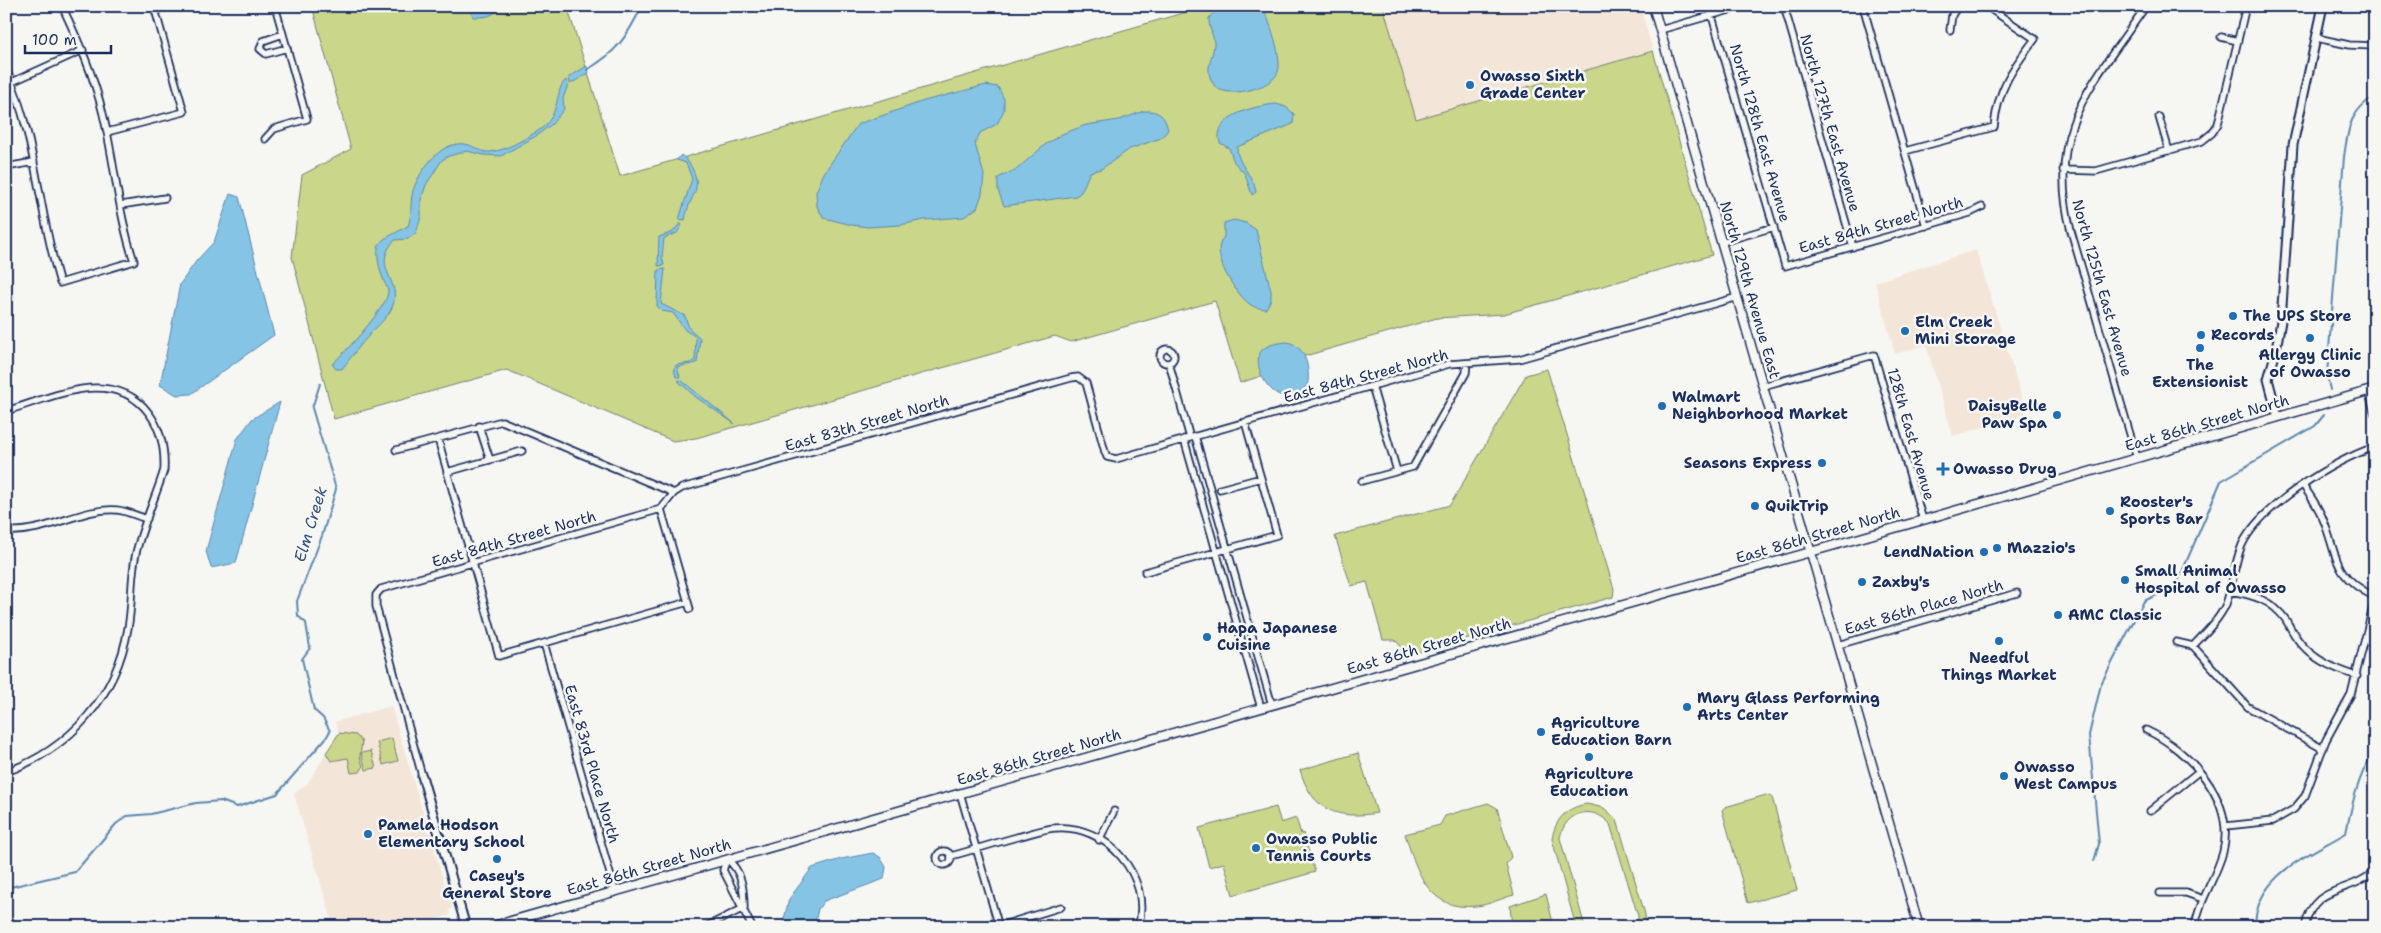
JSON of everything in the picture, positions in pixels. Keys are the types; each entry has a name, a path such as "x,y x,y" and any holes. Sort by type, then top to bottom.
{"main road":[{"name":"North 129th Avenue East","path":"1654,6 1919,927"},
{"name":"East 86th Street North","path":"490,927 1923,520 2371,390"}],"street":[{"path":"6,69 26,121 51,252 60,284 134,261 107,132 95,86 83,50 62,6"},
{"path":"107,132 184,112 154,6"},
{"path":"265,139 274,129 307,119 275,6"},
{"name":"North 128th East Avenue","path":"1710,6 1785,266"},
{"path":"1660,30 1744,6"},
{"name":"North 127th East Avenue","path":"1784,6 1853,247"},
{"path":"1863,6 1926,226"},
{"path":"1950,30 1952,14 1958,6"},
{"path":"1905,152 1994,127 1996,109 2003,85 2034,39 1986,6"},
{"name":"North 125th East Avenue","path":"2137,458 2071,231 2063,197 2063,170 2068,134 2086,96 2146,6"},
{"path":"2063,170 2096,171 2202,141 2212,133 2218,124 2246,6"},
{"path":"2278,417 2268,378 2275,355 2281,321 2293,145 2323,6"},
{"path":"283,34 263,41 260,49 266,54 287,48"},
{"path":"2221,37 2238,41"},
{"path":"2317,38 2349,45 2375,46"},
{"path":"12,82 83,50"},
{"path":"2159,117 2169,150"},
{"path":"6,167 34,162"},
{"path":"121,205 164,198"},
{"name":"East 84th Street North","path":"1785,266 1970,213 1982,207"},
{"path":"1722,242 1774,227"},
{"name":"East 84th Street North","path":"1086,383 1107,457 1116,459 1449,364 1518,359 1738,297"},
{"name":"128th East Avenue","path":"1763,386 1874,355 1923,520"},
{"path":"1168,363 1189,438 1216,552 1261,708"},
{"path":"1362,481 1413,467 1466,373 1467,363"},
{"name":"East 83th Street North","path":"661,509 674,493 682,488 1071,378 1078,377 1086,383"},
{"path":"1372,386 1397,471"},
{"path":"6,411 86,389 105,389 121,393 140,404 151,415 163,442 164,470 137,549 125,644 118,666 101,699 83,722 64,740 37,759 6,772"},
{"path":"2371,390 2375,414"},
{"path":"396,450 493,421 508,422 674,493"},
{"path":"1145,572 1277,535 1245,422"},
{"path":"479,426 490,460"},
{"path":"438,438 499,656 688,602"},
{"path":"1189,438 1227,549 1272,705"},
{"path":"2193,646 2218,618 2230,591 2235,562 2247,536 2267,514 2303,485 2335,463 2375,448"},
{"path":"447,472 522,451"},
{"path":"1220,489 1261,478"},
{"path":"2226,826 2273,821 2294,809 2310,788 2322,749 2351,694 2375,598 2352,584 2341,570 2324,520 2303,485"},
{"path":"661,509 690,610"},
{"name":"East 84th Street North","path":"422,776 376,606 376,595 386,587 473,564 661,509"},
{"path":"6,531 29,531 108,510 127,512 147,519"},
{"path":"2230,591 2249,594 2268,602 2280,613 2298,641 2307,651 2330,666 2357,676"},
{"name":"East 86th Place North","path":"1838,645 2017,593"},
{"path":"2176,642 2193,646 2248,707 2322,749"},
{"name":"East 83rd Place North","path":"544,643 615,891"},
{"path":"2146,730 2170,743 2198,772 2218,798 2226,826 2222,854 2203,899 2195,927"},
{"path":"2150,811 2198,772"},
{"path":"422,776 466,927"},
{"path":"960,793 998,926 1061,907"},
{"path":"1099,840 1114,811"},
{"path":"951,856 1054,828 1074,830 1099,840 1125,860 1138,885 1141,904 1138,927"},
{"path":"744,908 744,891 736,866 728,859 723,870 752,927"},
{"path":"2305,927 2312,908 2319,899 2374,874"},
{"path":"2160,893 2186,893 2203,899"},
{"path":"705,927 744,908"}],"shaded area":[{"name":"Owasso Sixth Grade Center","path":"1383,6 1640,6 1653,51 1416,120"},
{"path":"1976,250 2027,414 1953,436 1926,345 1895,354 1875,282"},
{"name":"Pamela Hodson Elementary School","path":"391,706 452,909 449,910 450,915 410,927 334,927 294,794 308,783 339,733 335,722"}],"green space":[{"path":"312,6 567,6 620,176 1207,6 1383,6 1416,119 1653,51 1712,255 1504,314 1437,318 1305,356 1261,376 1240,383 1215,301 1071,342 1055,336 696,438 673,441 507,370 334,419 292,257 302,175 351,149"},
{"path":"1547,369 1614,589 1613,597 1412,654 1406,652 1395,640 1383,640 1367,582 1351,586 1335,536 1450,505 1526,375"},
{"path":"339,733 356,735 362,742 360,756 363,767 360,772 351,773 348,758 331,761 326,753"},
{"path":"392,738 398,761 383,765 377,742"},
{"path":"371,751 376,768 366,770 361,753"},
{"path":"1358,753 1377,813 1349,815 1328,809 1311,795 1300,770"},
{"path":"1766,795 1772,797 1797,890 1748,903 1722,810 1725,807"},
{"path":"1488,803 1497,808 1511,857 1506,864 1514,895 1476,906 1460,906 1446,902 1436,896 1420,875 1405,834 1440,825 1445,816"},
{"path":"1587,804 1604,808 1617,820 1645,914 1646,927 1638,927 1638,916 1610,824 1596,814 1580,813 1568,822 1560,838 1585,927 1576,927 1552,839 1556,826 1563,815 1574,808"},
{"name":"Owasso Public Tennis Courts","path":"1276,807 1281,823 1296,818 1301,834 1303,833 1315,872 1233,895 1224,863 1209,867 1199,828"},
{"path":"1546,894 1554,927 1512,927 1510,906"}],"water":[{"path":"470,6 502,6 489,16 473,17"},
{"path":"1262,6 1277,49 1279,58 1278,72 1274,78 1258,88 1237,92 1227,92 1219,89 1214,85 1209,74 1214,44 1209,18 1213,13 1226,8"},
{"path":"587,66 589,73 570,84 569,77"},
{"path":"566,80 568,85 563,98 564,109 552,124 536,136 501,156 467,151 442,160 426,185 421,200 421,217 416,233 408,239 395,240 385,257 385,265 394,294 394,302 390,311 342,369 336,369 332,364 365,329 387,298 388,290 382,277 378,246 384,239 408,226 413,190 428,163 441,151 456,144 465,144 483,151 497,151 509,147 538,131 551,118 562,84"},
{"path":"986,85 998,87 1004,99 1004,110 997,124 980,133 975,144 984,175 982,194 977,208 964,217 924,220 900,225 868,227 824,218 817,207 816,192 824,173 858,124 924,101"},
{"path":"1276,104 1286,107 1294,114 1293,124 1237,147 1239,159 1255,186 1256,192 1252,195 1245,174 1234,162 1229,148 1220,143 1219,133 1222,125 1237,114 1257,107"},
{"path":"1144,111 1160,115 1165,121 1168,130 1161,138 1130,149 1101,169 1090,172 1081,192 1076,196 1004,206 998,190 998,178 1017,169 1046,144 1062,134 1086,125 1119,120"},
{"path":"681,155 689,163 696,180 695,192 685,220 679,219 692,179 686,163 677,160"},
{"path":"230,194 239,197 274,335 191,394 177,395 160,385 180,284 197,260 214,242"},
{"path":"1234,220 1246,223 1256,230 1271,291 1271,299 1266,309 1254,307 1245,300 1232,283 1222,263 1219,253 1220,244 1224,237 1224,223"},
{"path":"680,223 682,225 677,233 664,238 662,257 664,265 658,266 659,237 673,232"},
{"path":"665,269 661,304 685,316 689,328 700,338 697,363 677,367 680,377 676,377 674,369 676,365 690,363 695,360 696,337 685,330 673,313 662,311 657,306 658,270"},
{"path":"1287,342 1298,347 1305,357 1308,369 1308,382 1301,391 1292,396 1282,396 1274,392 1267,384 1259,366 1259,357 1264,348 1277,343"},
{"path":"681,380 735,424 697,398 678,381"},
{"path":"280,402 236,563 211,568 206,551 237,439 252,419"},
{"path":"873,853 880,857 886,867 884,879 824,901 818,909 814,927 782,927 789,899 812,868 841,859"}],"waterway":[{"name":"Elm Creek","path":"587,70 614,50 626,35 642,6"},
{"path":"2330,390 2327,375 2345,147 2351,122 2355,115 2366,102 2375,96"},
{"name":"Elm Creek","path":"6,888 75,872 116,824 127,816 151,814 196,803 221,801 237,807 277,794 326,738 330,731 323,718 314,710 302,659 310,648 306,623 298,616 297,601 322,536 336,489 312,408 320,384"},
{"path":"2094,861 2099,844 2089,735 2101,684 2144,601 2176,586 2221,481 2315,426 2324,415"},
{"path":"2255,927 2257,909 2264,894 2274,880 2301,859 2346,833 2360,780 2375,750"}],"place":[{"name":"Owasso Sixth Grade Center","path":"1470,85"},
{"name":"The UPS Store","path":"2233,316"},
{"name":"Elm Creek Mini Storage","path":"1905,331"},
{"name":"Records","path":"2201,335"},
{"name":"Allergy Clinic of Owasso","path":"2310,338"},
{"name":"The Extensionist","path":"2200,348"},
{"name":"Walmart Neighborhood Market","path":"1662,406"},
{"name":"DaisyBelle Paw Spa","path":"2057,415"},
{"name":"Seasons Express","path":"1822,463"},
{"name":"Owasso Drug","path":"1943,469"},
{"name":"QuikTrip","path":"1755,506"},
{"name":"Rooster's Sports Bar","path":"2110,511"},
{"name":"Mazzio's","path":"1997,548"},
{"name":"LendNation","path":"1984,552"},
{"name":"Small Animal Hospital of Owasso","path":"2125,580"},
{"name":"Zaxby's","path":"1862,582"},
{"name":"AMC Classic","path":"2058,615"},
{"name":"Hapa Japanese Cuisine","path":"1207,637"},
{"name":"Needful Things Market","path":"1999,641"},
{"name":"Mary Glass Performing Arts Center","path":"1687,707"},
{"name":"Agriculture Education Barn","path":"1541,732"},
{"name":"Agriculture Education","path":"1589,757"},
{"name":"Owasso West Campus","path":"2004,776"},
{"name":"Pamela Hodson Elementary School","path":"368,834"},
{"name":"Owasso Public Tennis Courts","path":"1256,848"},
{"name":"Casey's General Store","path":"497,859"}]}
